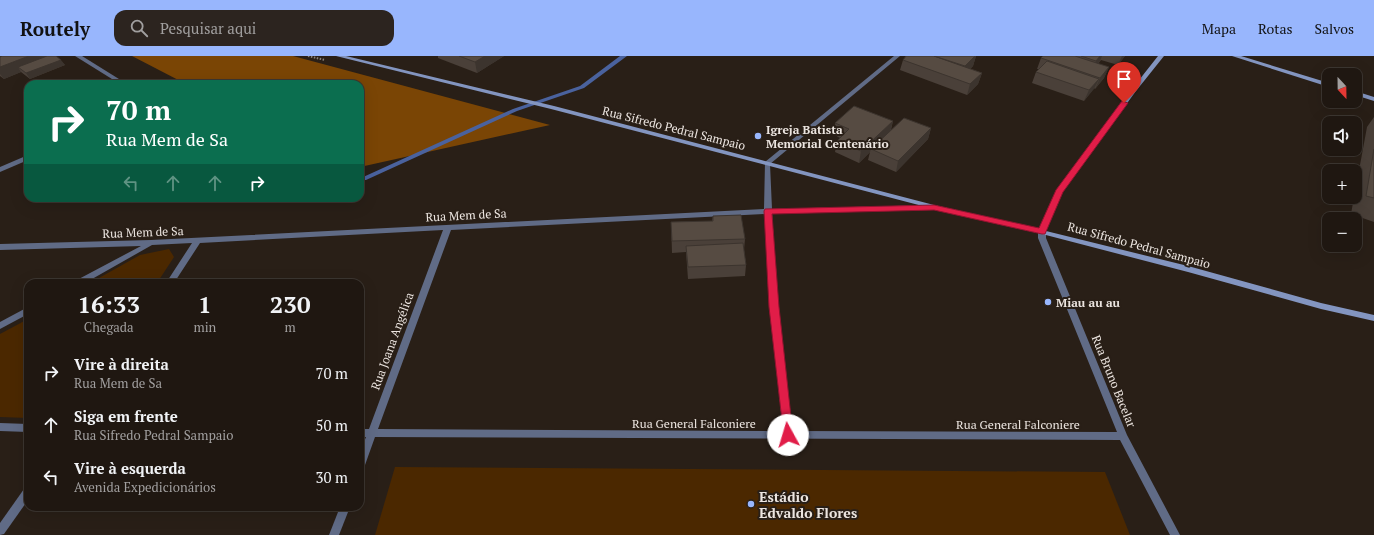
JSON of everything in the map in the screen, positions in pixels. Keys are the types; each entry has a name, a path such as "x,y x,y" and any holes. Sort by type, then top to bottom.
{"street":[{"path":"78,56 117,80"},
{"name":"Rua Sifredo Pedral Sampaio","path":"339,56 552,107 934,207 1042,232 1188,269 1321,306 1374,318"},
{"path":"788,435 774,307 768,211 768,163 897,56"},
{"path":"1042,232 1059,192 1134,90 1162,56"},
{"path":"1235,56 1322,83"},
{"path":"1362,95 1374,99"},
{"path":"0,170 24,159"},
{"name":"Rua Mem de Sa","path":"0,247 151,243 768,211 934,207"},
{"name":"Rua Joana Angélica","path":"364,454 448,227"},
{"name":"Rua Bruno Bacelar","path":"1042,232 1042,238 1123,436 1175,535"},
{"path":"173,279 198,240"},
{"path":"85,279 151,243"},
{"path":"0,326 24,312"},
{"path":"0,427 24,428"},
{"name":"Rua General Falconiere","path":"364,433 1123,436"},
{"path":"0,531 24,498"},
{"path":"334,535 343,511"}],"shaded area":[{"path":"132,56 293,56 550,125 364,166 364,80 178,80"},
{"path":"169,249 174,257 160,279 97,279 140,255"},
{"path":"24,321 24,418 0,417 0,334"},
{"name":"Estádio Edvaldo Flores","path":"395,467 1105,472 1130,535 375,535"}],"building":[{"path":"29,56 0,67 0,57"},
{"path":"47,56 56,56 61,60 26,73 18,67"},
{"path":"459,56 485,56 475,62"},
{"path":"906,56 934,56 982,73 970,84 903,60"},
{"path":"934,56 975,56 965,66"},
{"path":"1043,56 1075,56 1109,67 1100,78 1041,58"},
{"path":"1081,56 1100,56 1096,61"},
{"path":"1047,61 1099,79 1089,90 1036,72"},
{"path":"854,106 893,121 861,151 837,141 849,129 835,123"},
{"path":"904,118 931,128 898,161 871,149"},
{"path":"1374,149 1374,198 1366,196"},
{"path":"741,215 745,239 672,241 671,222 713,221 713,216"},
{"path":"743,243 746,265 688,267 686,246"}],"waterway":[{"path":"364,178 515,110 582,87 624,56"}],"place":[{"name":"Igreja Batista Memorial Centenário","path":"758,136"},
{"name":"Miau au au","path":"1048,302"},
{"name":"Estádio Edvaldo Flores","path":"751,504"}],"route":[{"path":"788,435 774,307 768,211 934,207 1028,230 1042,232 1059,192 1124,103"}]}
